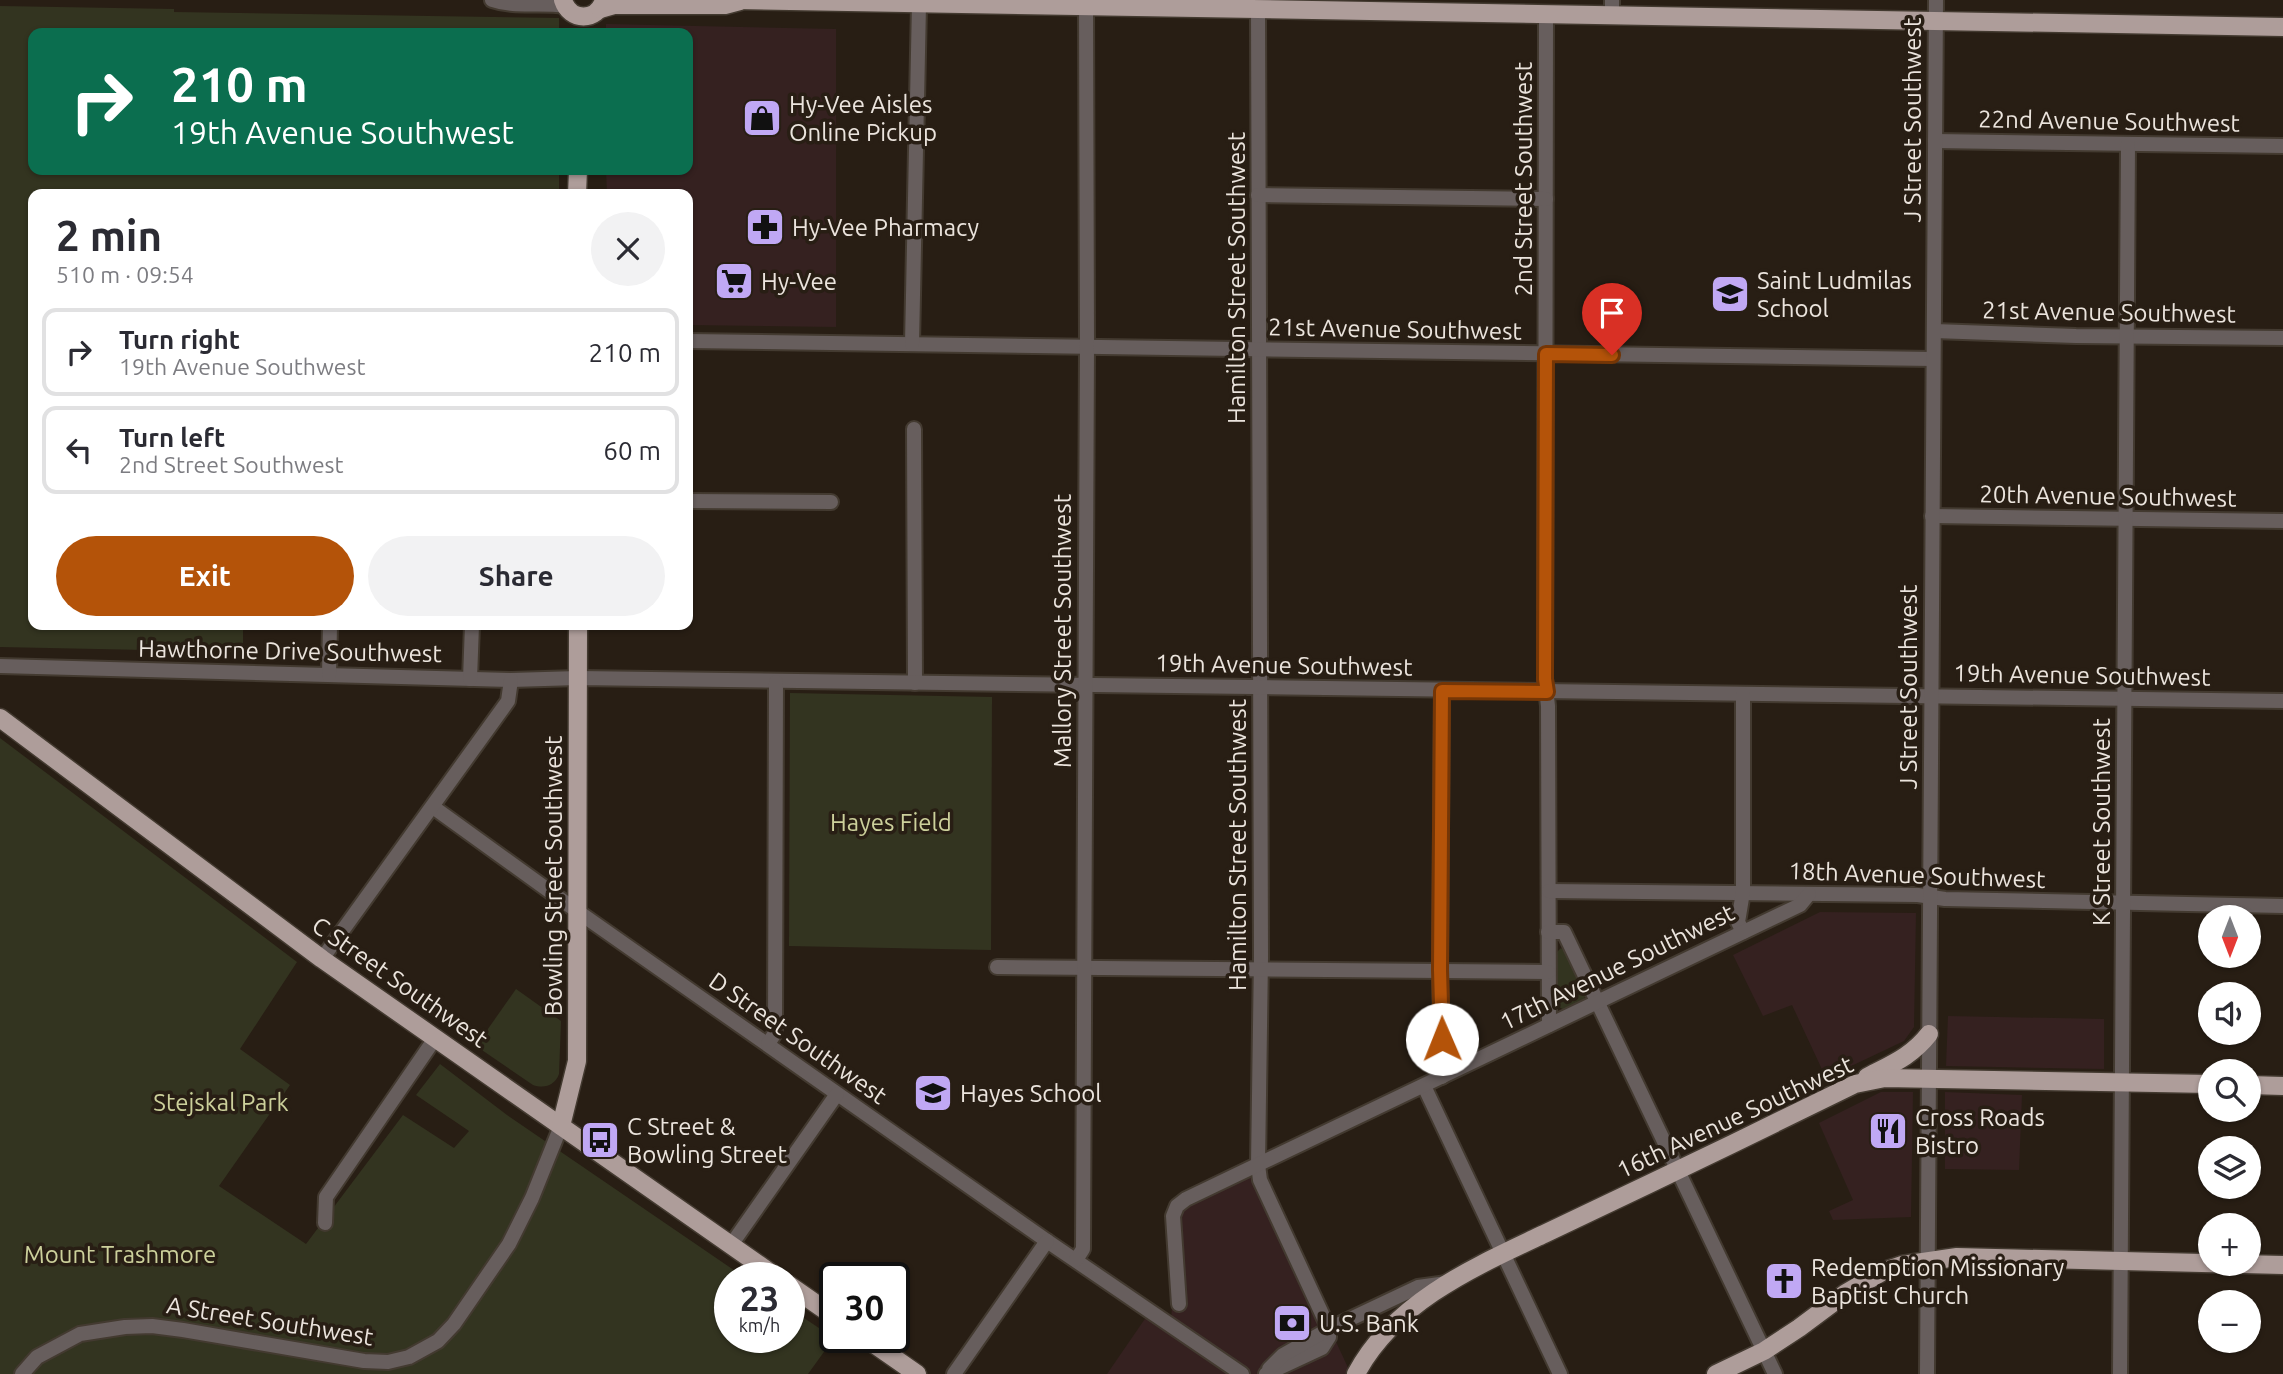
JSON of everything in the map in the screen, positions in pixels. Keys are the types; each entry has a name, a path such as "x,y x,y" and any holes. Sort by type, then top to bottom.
{"main road":[{"path":"567,7 585,17 599,8 614,5 725,5 738,0 919,4 1086,3 1546,14 1612,8 1936,21 2283,27"},
{"path":"567,7 573,28"},
{"path":"590,28 599,8"},
{"name":"Bowling Street Southwest","path":"561,1126 577,1061 578,630"},
{"name":"C Street Southwest","path":"0,718 322,958 755,1262"},
{"path":"1855,1084 1910,1054 1929,1034"},
{"name":"16th Avenue Southwest","path":"1356,1374 1391,1326 1414,1306 1452,1282 1503,1254 1855,1084 1885,1078 2198,1084"},
{"path":"2261,1085 2283,1086"},
{"path":"1716,1374 1764,1351 1846,1293 1882,1272 1928,1260 1957,1257 2283,1265"},
{"path":"887,1353 917,1374"}],"street":[{"path":"492,0 506,5 552,4 567,7"},
{"name":"J Street Southwest","path":"1927,1374 1936,0"},
{"name":"Mallory Street Southwest","path":"1076,1260 1083,1249 1086,3"},
{"path":"912,344 919,4"},
{"name":"Hamilton Street Southwest","path":"1258,9 1261,969 1258,1165 1259,1180 1329,1329"},
{"name":"2nd Street Southwest","path":"1546,14 1545,679 1549,1025"},
{"name":"22nd Avenue Southwest","path":"1935,141 2283,146"},
{"name":"K Street Southwest","path":"2120,1374 2128,144"},
{"path":"1258,195 1546,199"},
{"name":"21st Avenue Southwest","path":"1934,331 2076,336 2283,338"},
{"name":"21st Avenue Southwest","path":"693,341 1933,359"},
{"path":"914,429 915,683"},
{"path":"693,500 831,502"},
{"name":"20th Avenue Southwest","path":"1932,516 2283,521"},
{"path":"329,675 330,630"},
{"path":"470,679 472,630"},
{"name":"Hawthorne Drive Southwest","path":"0,666 511,680 578,678"},
{"name":"19th Avenue Southwest","path":"578,678 2283,701"},
{"path":"322,958 508,701 511,680"},
{"path":"768,1044 775,1033 776,682"},
{"path":"1442,691 1442,1077"},
{"path":"1743,932 1738,922 1743,892 1744,695"},
{"name":"D Street Southwest","path":"433,807 837,1094 1242,1374"},
{"name":"18th Avenue Southwest","path":"1549,891 1743,892 2283,906"},
{"name":"17th Avenue Southwest","path":"1179,1304 1173,1216 1177,1206 1186,1199 1800,905 1809,894"},
{"path":"1548,932 1564,932 1775,1374"},
{"path":"997,967 1548,972"},
{"path":"325,1223 326,1197 436,1037"},
{"path":"1424,1086 1560,1374"},
{"path":"731,1245 837,1094"},
{"name":"A Street Southwest","path":"22,1374 37,1357 79,1334 125,1327 152,1326 183,1330 364,1361 388,1362 409,1357 438,1341 454,1324 509,1244 532,1198 561,1126"},
{"path":"954,1374 1047,1241"},
{"path":"1265,1374 1283,1354 1329,1329 1418,1287 1452,1282"}],"shaded area":[{"path":"606,24 836,29 836,327 693,325 693,189 607,189 606,175 693,175 693,28 606,28"},
{"path":"1820,912 1916,913 1914,1027 1904,1041 1826,1078 1792,1005 1763,1016 1733,955"},
{"path":"1948,1016 2104,1019 2104,1069 1946,1066"},
{"path":"1881,1092 1913,1092 1911,1217 1833,1220 1829,1211 1853,1200 1819,1123"},
{"path":"1945,1092 2022,1095 2019,1170 1945,1169"},
{"path":"1255,1168 1351,1374 1107,1374 1151,1310 1171,1323 1177,1206"}],"green space":[{"path":"0,6 174,9 174,12 559,18 559,28 28,28 28,175 559,175 559,189 28,189 28,630 243,630 243,652 0,647"},
{"name":"Hayes Field","path":"790,693 992,697 991,950 789,946"},
{"name":"Mount Trashmore","path":"0,738 297,962 240,1049 290,1085 219,1186 306,1244 403,1115 454,1148 469,1131 416,1095 440,1064 507,1115 722,1262 714,1262 714,1353 805,1353 805,1319 819,1328 819,1353 823,1353 808,1374 0,1374"},
{"path":"1561,948 1566,952 1586,995 1583,1001 1564,1010 1556,1005 1556,953"},
{"path":"516,989 561,1021 559,1074 549,1085 533,1085 476,1046"}],"place":[{"name":"Hy-Vee Aisles Online Pickup","path":"762,118"},
{"name":"Hy-Vee Pharmacy","path":"765,227"},
{"name":"Hy-Vee","path":"734,281"},
{"name":"Saint Ludmilas School","path":"1730,294"},
{"name":"Hayes School","path":"933,1093"},
{"name":"Cross Roads Bistro","path":"1888,1131"},
{"name":"C Street & Bowling Street","path":"600,1140"},
{"name":"Redemption Missionary Baptist Church","path":"1784,1281"},
{"name":"U.S. Bank","path":"1292,1323"}],"route":[{"path":"1442,1039 1442,691 1547,692 1546,354 1612,355"}],"park label":[{"name":"Stejskal Park","path":"221,1102"}]}
